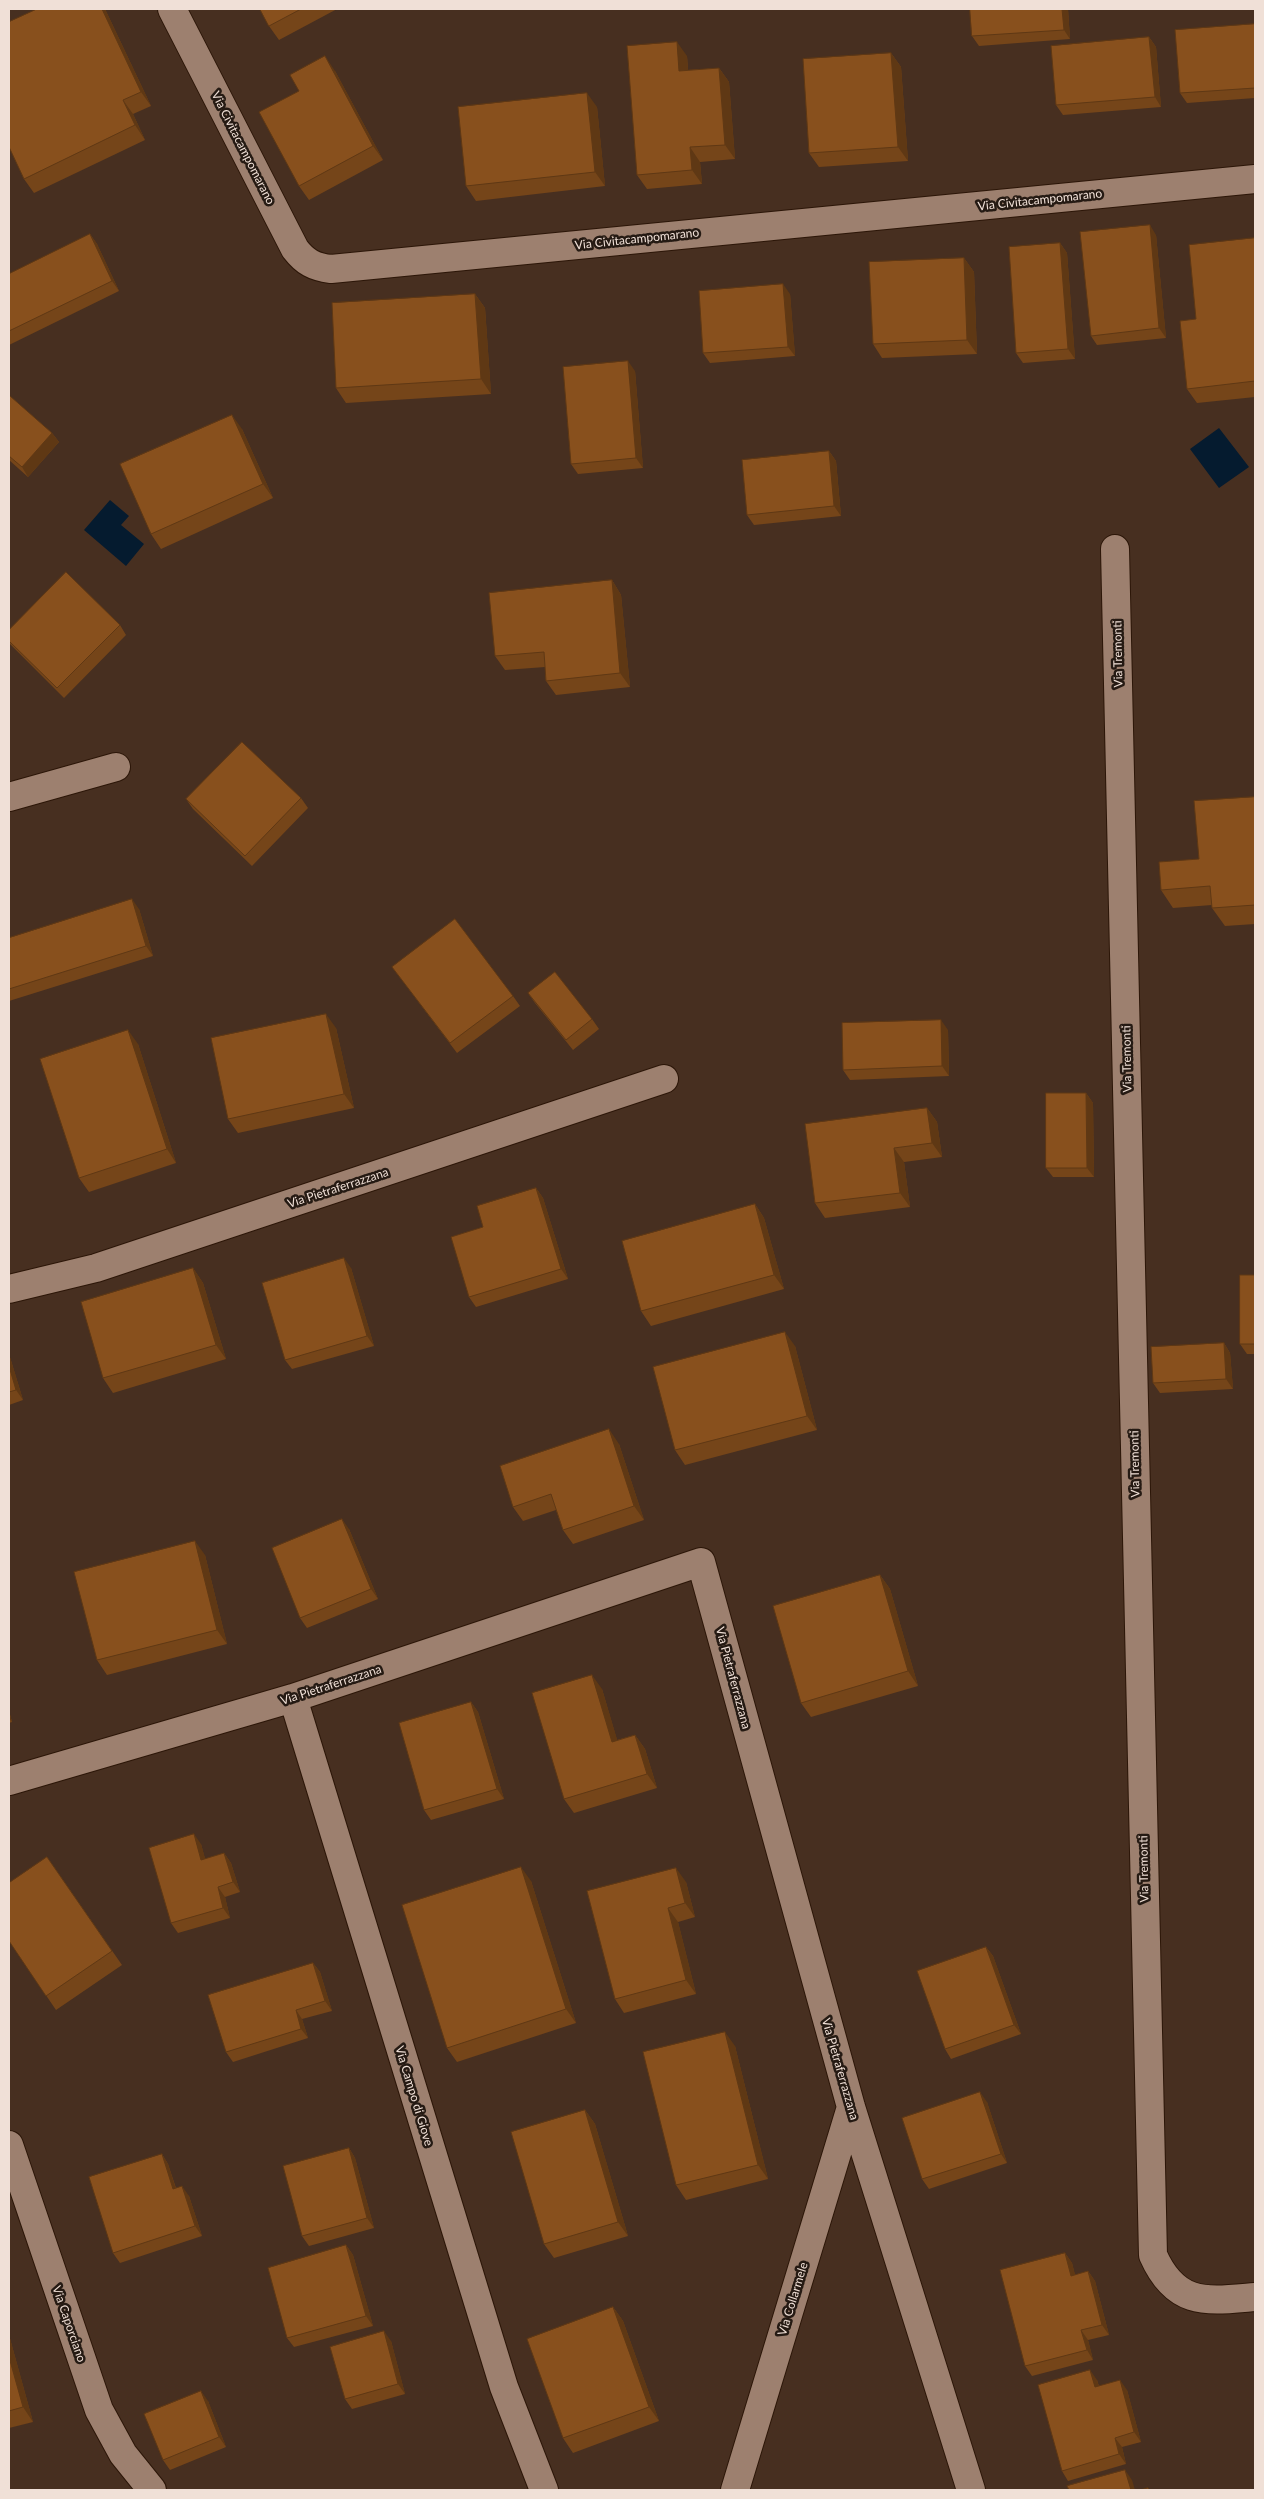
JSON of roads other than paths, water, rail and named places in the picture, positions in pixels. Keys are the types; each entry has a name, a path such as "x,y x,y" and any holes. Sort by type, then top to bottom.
{"street":[{"name":"Via Civitacampomarano","path":"172,9 295,249 310,264 320,268 351,267 1255,179"},
{"name":"Via Tremonti","path":"1116,550 1153,2255 1164,2275 1194,2298 1208,2301 1255,2297"},
{"path":"9,797 116,767"},
{"name":"Via Pietraferrazzana","path":"9,1289 96,1268 664,1079"},
{"name":"Via Pietraferrazzana","path":"9,1781 293,1698 701,1562 851,2107 971,2490"},
{"name":"Via Campo di Giove","path":"293,1698 504,2387 544,2490"},
{"name":"Via Collarmele","path":"734,2490 851,2107"},
{"name":"Via Caporciano","path":"9,2145 99,2410 123,2454 152,2490"}],"water":[{"path":"1219,428 1249,467 1219,488 1190,449"},
{"path":"110,500 129,516 121,525 144,544 126,566 84,530"}]}
